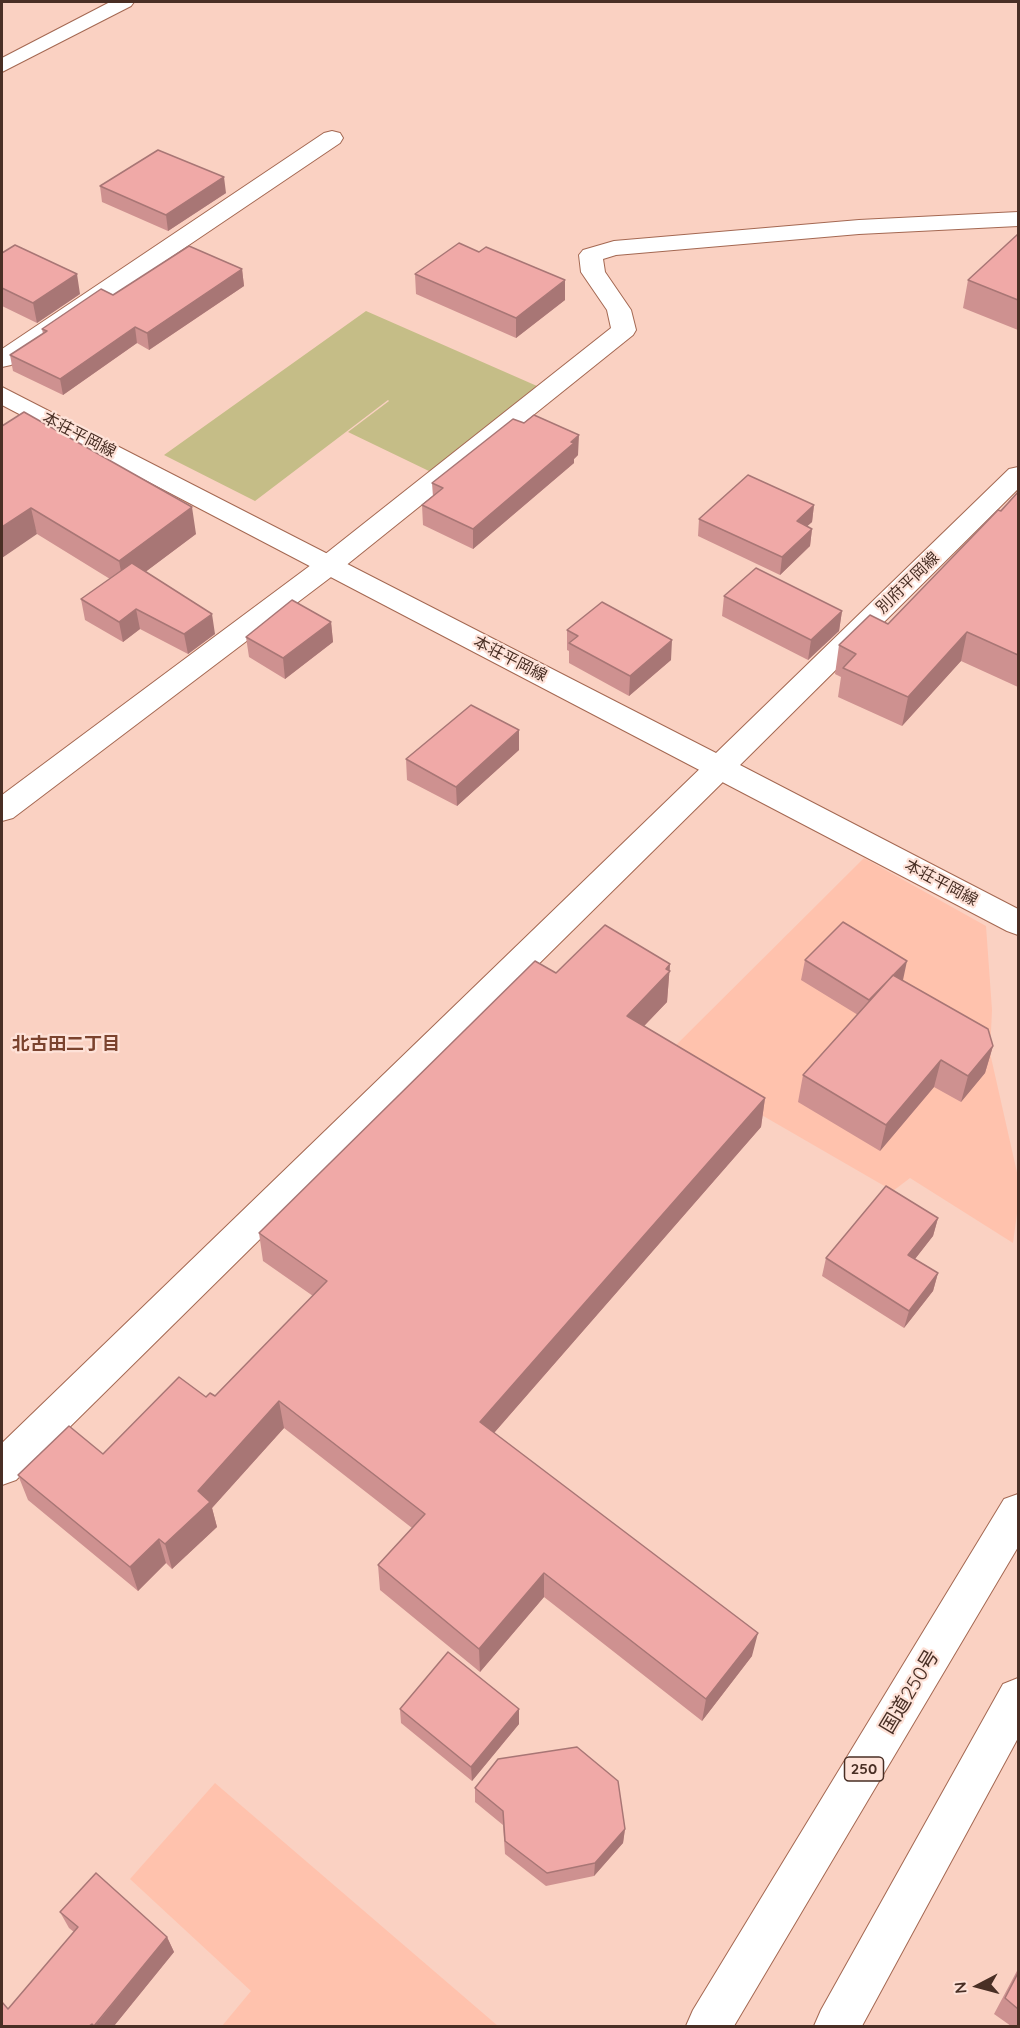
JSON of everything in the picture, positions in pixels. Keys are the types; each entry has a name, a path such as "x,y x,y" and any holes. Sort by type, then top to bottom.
{"main road":[{"path":"2,66 124,2"},
{"path":"2,360 332,138"},
{"path":"2,810 329,565 624,330 619,310 593,272 591,255 614,248 859,227 1018,219"},
{"name":"本荘平岡線","path":"2,395 1018,923"},
{"name":"別府平岡線","path":"2,1468 1018,475"},
{"name":"国道250号","path":"709,2026 1018,1512"},
{"path":"837,2026 1018,1698"}],"shaded area":[{"path":"366,311 537,386 431,472 348,432 388,400 255,501 164,455"},
{"path":"864,858 986,926 992,1010 990,1053 1018,1177 1018,1206 1013,1243 910,1178 893,1191 663,1058"},
{"path":"215,1783 498,2026 222,2026 251,1991 130,1879"}],"building":[{"path":"158,150 224,177 166,215 100,186"},
{"path":"1018,234 1018,300 968,280"},
{"path":"459,243 479,252 486,247 565,280 516,318 415,274"},
{"path":"15,245 77,274 33,303 2,288 2,253"},
{"path":"189,246 242,269 147,333 135,327 60,379 10,355 47,331 42,329 101,289 113,295"},
{"path":"24,412 192,507 119,561 31,508 2,527 2,426"},
{"path":"534,415 579,435 571,442 574,443 473,529 422,505 443,488 432,483 513,419 524,423"},
{"path":"748,475 814,505 797,521 812,529 782,557 699,519"},
{"path":"1018,492 1018,655 967,632 908,697 843,668 856,654 839,645 870,615 888,624"},
{"path":"132,563 212,614 184,634 136,609 119,622 81,599"},
{"path":"756,568 842,611 811,640 724,596"},
{"path":"292,600 331,622 283,658 246,637"},
{"path":"602,602 672,640 630,676 569,643 578,636 567,630"},
{"path":"471,705 519,730 456,787 406,759"},
{"path":"843,922 907,961 869,1000 805,960"},
{"path":"605,925 670,964 666,969 670,971 627,1016 765,1098 480,1422 758,1633 706,1699 544,1573 479,1649 378,1565 425,1514 279,1401 198,1491 210,1502 165,1544 159,1539 130,1567 18,1475 69,1426 103,1454 179,1377 206,1397 210,1393 215,1396 327,1281 259,1233 535,961 556,973"},
{"path":"893,975 988,1029 993,1046 968,1076 941,1060 886,1125 803,1075"},
{"path":"886,1186 938,1218 908,1255 938,1273 909,1311 826,1258"},
{"path":"448,1652 519,1709 471,1767 400,1709"},
{"path":"577,1747 618,1781 625,1829 595,1863 547,1873 505,1841 503,1811 475,1788 498,1759"},
{"path":"96,1873 167,1937 94,2026 92,2024 89,2026 2,2026 2,2002 8,2009 78,1927 60,1912"},
{"path":"1018,1973 1018,2009 1005,1998"}],"district":[{"name":"北古田二丁目","path":"66,1045"}]}
